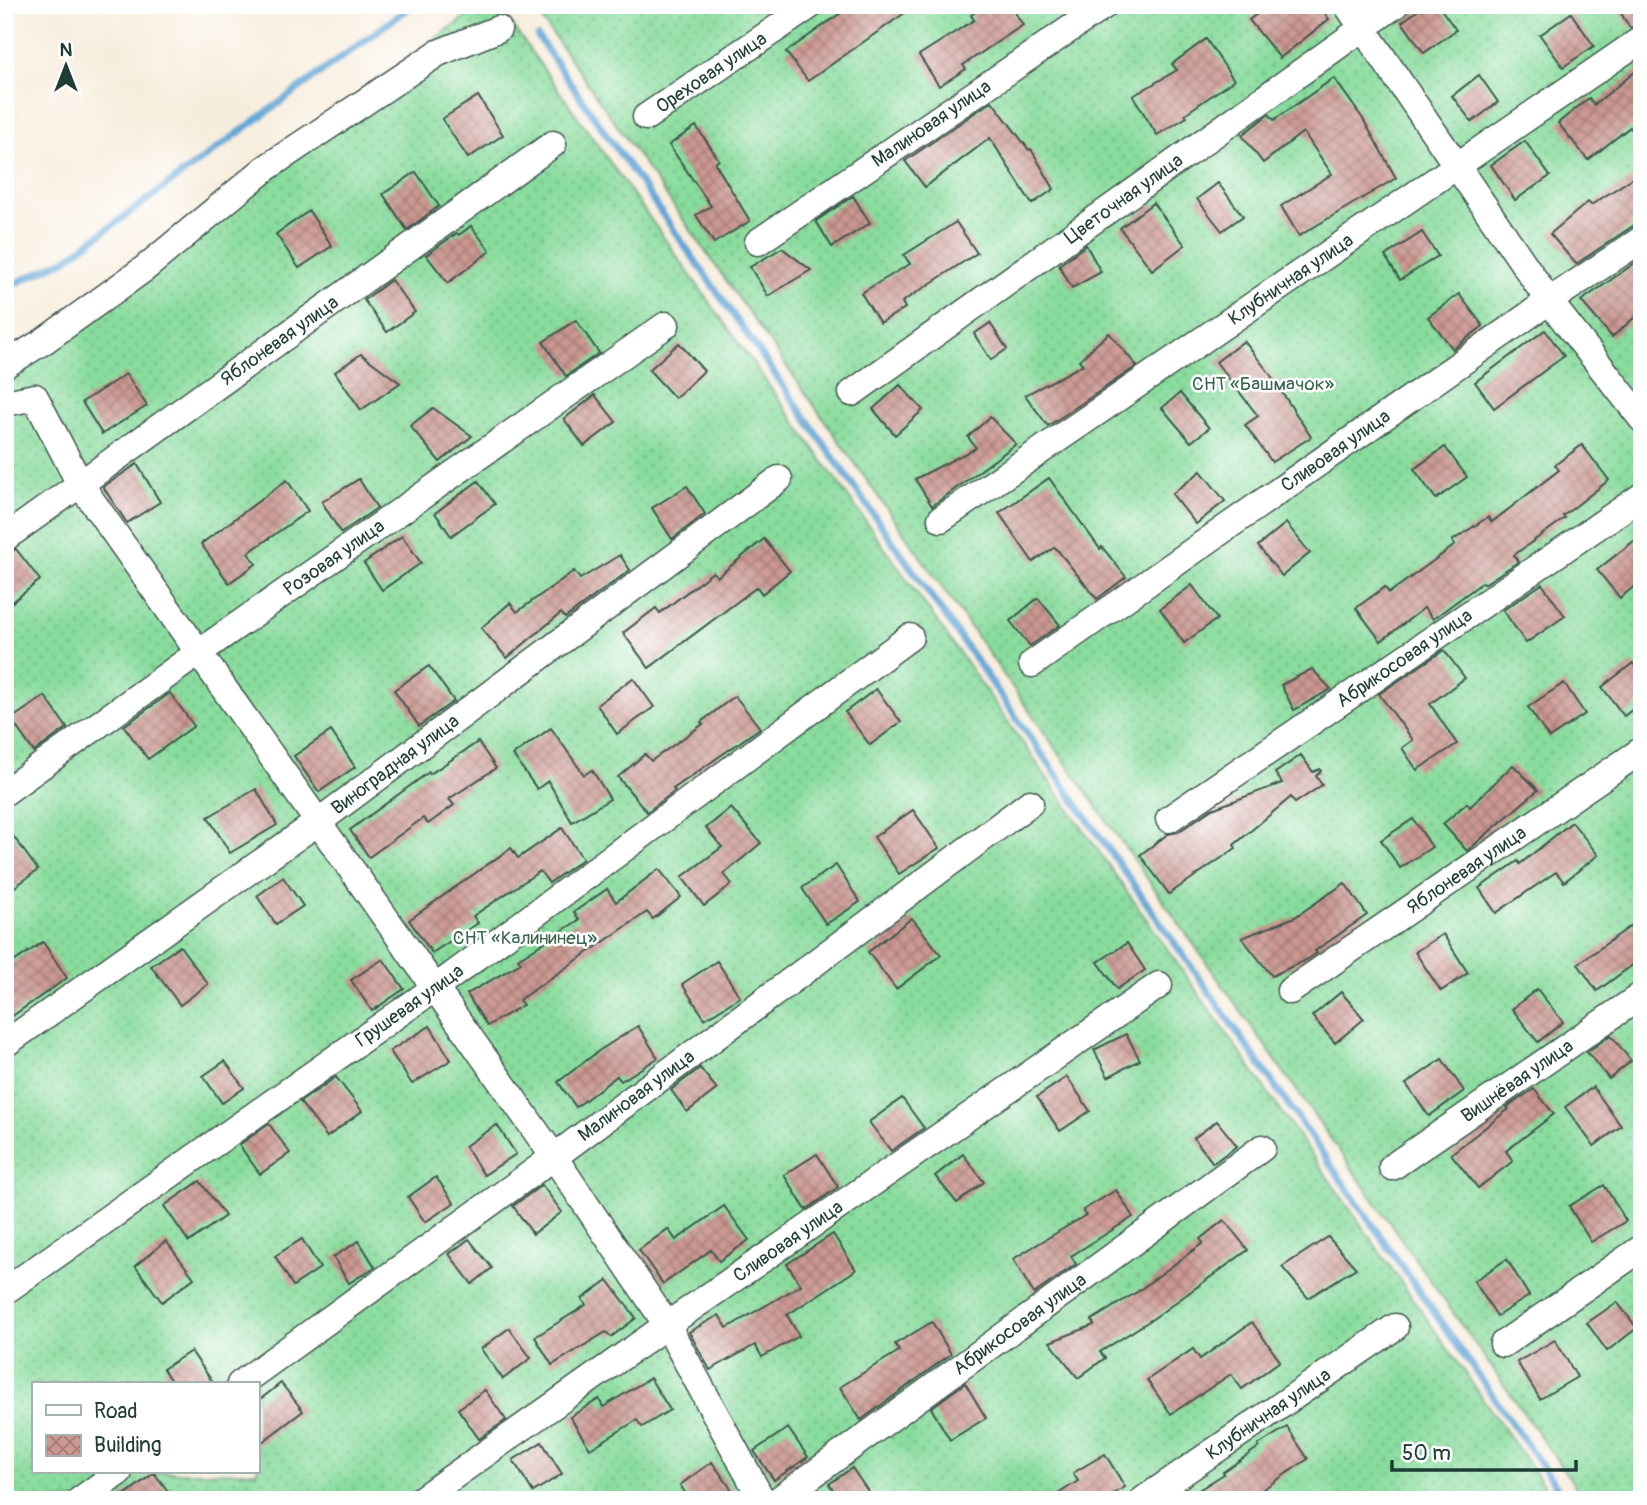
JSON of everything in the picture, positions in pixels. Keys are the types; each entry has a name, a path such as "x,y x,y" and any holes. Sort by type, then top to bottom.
{"street":[{"name":"Ореховая улица","path":"646,117 811,5"},
{"name":"Малиновая улица","path":"758,242 1105,5"},
{"path":"1347,5 1549,300 1642,419"},
{"name":"Цветочная улица","path":"852,393 1395,5"},
{"path":"5,365 44,341 144,270 266,168 438,53 498,29"},
{"name":"Клубничная улица","path":"941,519 1642,39"},
{"name":"Яблоневая улица","path":"5,538 553,144"},
{"name":"Сливовая улица","path":"1031,664 1549,300 1642,239"},
{"name":"Розовая улица","path":"5,792 198,653 666,325"},
{"path":"5,402 35,397 80,484 554,1157 667,1325 762,1500"},
{"name":"Виноградная улица","path":"5,1044 318,822 779,479"},
{"name":"Абрикосовая улица","path":"1168,819 1642,496"},
{"name":"Грушевая улица","path":"5,1291 435,988 910,637"},
{"name":"Яблоневая улица","path":"1290,991 1642,750"},
{"name":"Малиновая улица","path":"243,1382 554,1157 1030,803"},
{"name":"Сливовая улица","path":"420,1500 667,1325 1159,985"},
{"name":"Вишнёвая улица","path":"1392,1167 1642,995"},
{"name":"Абрикосовая улица","path":"778,1500 1262,1148"},
{"path":"1503,1344 1642,1248"},
{"name":"Клубничная улица","path":"1143,1500 1395,1327"},
{"path":"80,1500 116,1474"}],"green space":[{"name":"СНТ «Калининец»","path":"482,5 498,5 963,658 1554,1500 5,1500 5,349 43,332 326,117"},
{"name":"СНТ «Башмачок»","path":"532,5 1642,5 1642,1500 1585,1500"}],"building":[{"path":"852,5 916,5 808,81 786,52"},
{"path":"985,5 1010,5 1023,25 963,65 966,69 939,86 919,55 974,20 971,15"},
{"path":"1268,5 1318,5 1329,19 1280,58 1249,20"},
{"path":"1425,5 1438,5 1456,30 1424,53 1402,22"},
{"path":"1616,5 1642,5 1642,23 1630,28"},
{"path":"1571,13 1594,46 1563,67 1540,35"},
{"path":"1206,39 1234,80 1185,114 1187,117 1157,135 1133,96 1177,70 1172,64"},
{"path":"1642,66 1642,141 1630,127 1588,160 1558,123 1589,98 1594,105"},
{"path":"1479,75 1498,102 1472,122 1452,96"},
{"path":"1334,78 1363,119 1396,178 1299,236 1281,206 1332,174 1303,132 1263,163 1242,135 1269,114 1274,120"},
{"path":"478,96 503,135 468,158 442,119"},
{"path":"992,101 1029,150 1031,149 1054,189 1032,204 990,138 925,187 905,161"},
{"path":"696,126 719,160 715,163 750,221 714,243 696,215 711,206 669,145"},
{"path":"1525,141 1550,176 1515,200 1491,165"},
{"path":"416,172 439,206 407,230 383,194"},
{"path":"1642,172 1642,223 1633,226 1576,264 1550,234 1588,202 1591,205"},
{"path":"1218,183 1243,216 1222,231 1197,199"},
{"path":"853,196 870,223 832,247 816,221"},
{"path":"1153,203 1185,245 1152,270 1120,228"},
{"path":"309,211 332,246 299,268 276,234"},
{"path":"956,222 977,253 902,302 905,308 880,323 861,293 910,264 904,255"},
{"path":"471,226 490,251 448,283 426,255"},
{"path":"1422,232 1438,256 1400,280 1385,256"},
{"path":"1086,245 1101,272 1072,288 1059,265"},
{"path":"782,248 811,270 768,296 750,267"},
{"path":"1642,258 1642,311 1612,337 1581,301"},
{"path":"391,280 415,312 387,332 364,300"},
{"path":"1459,294 1483,326 1453,349 1428,317"},
{"path":"576,320 599,353 566,376 543,342"},
{"path":"990,323 1007,349 991,360 974,334"},
{"path":"1545,330 1564,356 1494,408 1475,382"},
{"path":"1109,333 1137,366 1048,426 1025,395 1083,365 1079,360"},
{"path":"1244,341 1270,374 1311,437 1272,462 1245,425 1258,416 1216,362"},
{"path":"679,343 704,371 675,398 649,370"},
{"path":"361,354 400,383 361,410 335,372"},
{"path":"126,374 147,406 102,434 82,402"},
{"path":"900,385 923,410 895,435 873,409"},
{"path":"1180,393 1209,428 1191,442 1162,408"},
{"path":"595,395 616,422 584,446 564,419"},
{"path":"433,408 472,436 440,462 410,426"},
{"path":"990,417 1016,444 932,506 915,479 976,448 968,437"},
{"path":"1582,445 1609,480 1563,516 1565,518 1514,555 1518,562 1484,584 1483,582 1433,619 1424,608 1381,641 1356,608 1385,587 1389,593 1455,545 1452,541 1488,517 1492,522 1559,470 1555,465"},
{"path":"1445,447 1467,477 1436,499 1414,469"},
{"path":"137,464 160,502 127,523 103,487"},
{"path":"1201,471 1225,501 1196,524 1172,494"},
{"path":"1049,478 1100,549 1102,547 1126,577 1097,599 1055,547 1033,562 999,513"},
{"path":"359,479 377,508 341,533 322,502"},
{"path":"287,480 308,511 248,553 256,564 229,583 201,544"},
{"path":"478,481 495,504 451,536 435,513"},
{"path":"687,486 705,514 672,539 652,508"},
{"path":"1286,523 1310,553 1282,576 1258,546"},
{"path":"402,536 421,563 382,590 364,563"},
{"path":"764,539 790,571 762,594 757,587 649,668 623,633 656,608 660,613 713,572 717,577"},
{"path":"1634,541 1642,551 1642,580 1620,598 1597,570"},
{"path":"16,549 40,580 5,608 5,554"},
{"path":"620,555 630,570 565,618 561,613 507,658 481,628 510,603 517,612 574,571 580,579"},
{"path":"1542,584 1565,616 1526,643 1503,610"},
{"path":"1192,585 1217,619 1184,643 1160,609"},
{"path":"1038,598 1060,625 1030,646 1010,621"},
{"path":"1444,650 1465,678 1430,704 1457,744 1417,770 1402,748 1413,740 1379,694"},
{"path":"1633,663 1642,674 1642,702 1624,716 1602,687"},
{"path":"429,666 454,701 419,726 394,690"},
{"path":"1312,669 1331,689 1294,710 1281,685"},
{"path":"633,678 654,707 617,734 597,705"},
{"path":"1564,683 1585,714 1549,738 1528,707"},
{"path":"876,689 901,722 870,745 845,712"},
{"path":"170,693 194,726 148,759 124,726"},
{"path":"45,696 67,728 34,752 11,719"},
{"path":"735,696 760,728 673,789 675,791 647,812 618,777 645,754 651,761 703,724 701,722"},
{"path":"551,728 584,775 592,770 610,799 572,822 548,781 537,789 513,755"},
{"path":"331,731 355,767 319,792 294,756"},
{"path":"478,742 496,768 449,799 454,805 428,824 423,818 369,857 350,830 429,772 430,774"},
{"path":"1301,755 1313,772 1320,769 1316,776 1322,785 1295,803 1291,797 1234,845 1236,848 1169,894 1140,855 1168,834 1178,832 1212,809 1282,783 1275,773"},
{"path":"1513,765 1538,790 1467,851 1443,824 1467,803 1470,807"},
{"path":"256,789 277,825 230,853 208,817"},
{"path":"731,808 761,843 724,874 732,884 704,906 682,877 722,847 706,828"},
{"path":"913,810 939,848 899,874 874,837"},
{"path":"1413,819 1432,847 1400,868 1381,840"},
{"path":"1572,822 1598,855 1564,882 1556,872 1496,913 1479,888 1518,861 1520,864"},
{"path":"5,825 38,870 5,894"},
{"path":"562,828 583,859 549,883 540,871 473,916 478,923 432,953 409,920 511,848 518,858"},
{"path":"836,865 860,902 826,924 802,888"},
{"path":"659,869 681,897 653,919 647,912 519,1000 523,1005 487,1026 467,994 521,963 518,959 579,920 574,912 607,889 616,902"},
{"path":"283,877 303,906 276,924 257,896"},
{"path":"1345,883 1367,915 1315,951 1317,953 1308,959 1272,976 1242,938 1295,917"},
{"path":"912,918 941,955 896,989 868,952"},
{"path":"1642,918 1642,958 1597,991 1578,964"},
{"path":"1443,934 1468,973 1441,991 1415,952"},
{"path":"43,942 67,978 5,1021 5,968"},
{"path":"1127,943 1145,970 1117,989 1098,962"},
{"path":"180,946 208,984 180,1005 151,966"},
{"path":"383,959 404,989 372,1011 351,980"},
{"path":"717,961 740,997 705,1019 682,984"},
{"path":"1537,989 1563,1022 1538,1042 1512,1009"},
{"path":"1341,992 1364,1019 1335,1043 1312,1016"},
{"path":"430,1026 451,1060 412,1084 390,1051"},
{"path":"638,1026 658,1058 621,1081 617,1076 576,1107 558,1082 600,1050"},
{"path":"1126,1034 1140,1060 1108,1077 1094,1050"},
{"path":"1611,1035 1631,1061 1609,1079 1587,1052"},
{"path":"1442,1059 1464,1091 1429,1116 1406,1084"},
{"path":"225,1061 244,1088 222,1103 203,1076"},
{"path":"700,1068 717,1089 687,1112 671,1090"},
{"path":"336,1077 362,1111 327,1137 300,1102"},
{"path":"1067,1077 1090,1111 1060,1131 1037,1097"},
{"path":"1593,1087 1621,1126 1594,1146 1565,1107"},
{"path":"1534,1089 1554,1114 1506,1151 1513,1161 1478,1188 1451,1154 1509,1109 1507,1107"},
{"path":"902,1098 924,1128 891,1151 869,1122"},
{"path":"1217,1121 1237,1146 1213,1163 1194,1138"},
{"path":"269,1124 290,1153 260,1174 239,1145"},
{"path":"497,1125 516,1154 484,1175 465,1146"},
{"path":"817,1154 838,1187 806,1210 784,1175"},
{"path":"963,1154 984,1182 957,1203 935,1176"},
{"path":"436,1177 454,1203 425,1222 408,1197"},
{"path":"200,1181 225,1216 189,1242 164,1206"},
{"path":"542,1185 562,1212 533,1234 513,1206"},
{"path":"1604,1185 1626,1221 1591,1242 1569,1206"},
{"path":"1116,1190 1133,1217 1071,1256 1076,1264 1034,1294 1013,1259 1086,1215 1083,1210"},
{"path":"724,1206 749,1240 719,1261 711,1250 663,1284 639,1250 668,1229 676,1240"},
{"path":"1224,1220 1248,1250 1154,1318 1100,1352 1105,1358 1078,1378 1050,1342 1094,1325 1092,1320 1137,1292 1203,1243 1200,1239"},
{"path":"833,1234 856,1270 787,1315 799,1336 762,1357 755,1345 710,1370 689,1332 719,1315 727,1328 801,1285 787,1264"},
{"path":"1328,1237 1356,1268 1308,1298 1282,1267"},
{"path":"302,1239 320,1268 293,1286 275,1256"},
{"path":"469,1239 492,1268 472,1284 449,1254"},
{"path":"166,1241 194,1278 162,1302 135,1266"},
{"path":"359,1241 375,1267 349,1283 333,1257"},
{"path":"1507,1259 1529,1296 1497,1316 1474,1281"},
{"path":"608,1280 636,1318 611,1337 606,1332 552,1365 535,1337 586,1305 582,1299"},
{"path":"1617,1302 1637,1328 1607,1351 1587,1323"},
{"path":"932,1322 951,1354 861,1420 840,1387 899,1351 895,1344"},
{"path":"1252,1322 1280,1361 1242,1389 1231,1374 1171,1414 1147,1380 1193,1349 1200,1359"},
{"path":"509,1328 531,1358 503,1379 481,1349"},
{"path":"1555,1340 1577,1377 1540,1399 1517,1362"},
{"path":"191,1351 213,1382 172,1382 163,1369"},
{"path":"650,1378 670,1410 642,1427 637,1420 590,1449 570,1417 599,1399 603,1407"},
{"path":"281,1383 303,1411 259,1444 259,1400"},
{"path":"965,1383 986,1418 950,1440 931,1408"},
{"path":"485,1390 506,1420 479,1439 458,1409"},
{"path":"1287,1427 1308,1459 1247,1500 1183,1500 1224,1474 1223,1472 1259,1447 1258,1445"},
{"path":"788,1428 808,1457 774,1480 754,1451"},
{"path":"542,1442 562,1474 533,1492 513,1460"},
{"path":"1105,1454 1125,1487 1104,1500 1049,1500 1078,1481 1073,1473"},
{"path":"712,1462 739,1500 690,1500 680,1485"},
{"path":"852,1468 874,1500 841,1500 829,1484"},
{"path":"155,1474 175,1500 118,1500"}],"waterway":[{"path":"5,288 65,260 413,5"},
{"path":"538,37 1566,1500"}]}
